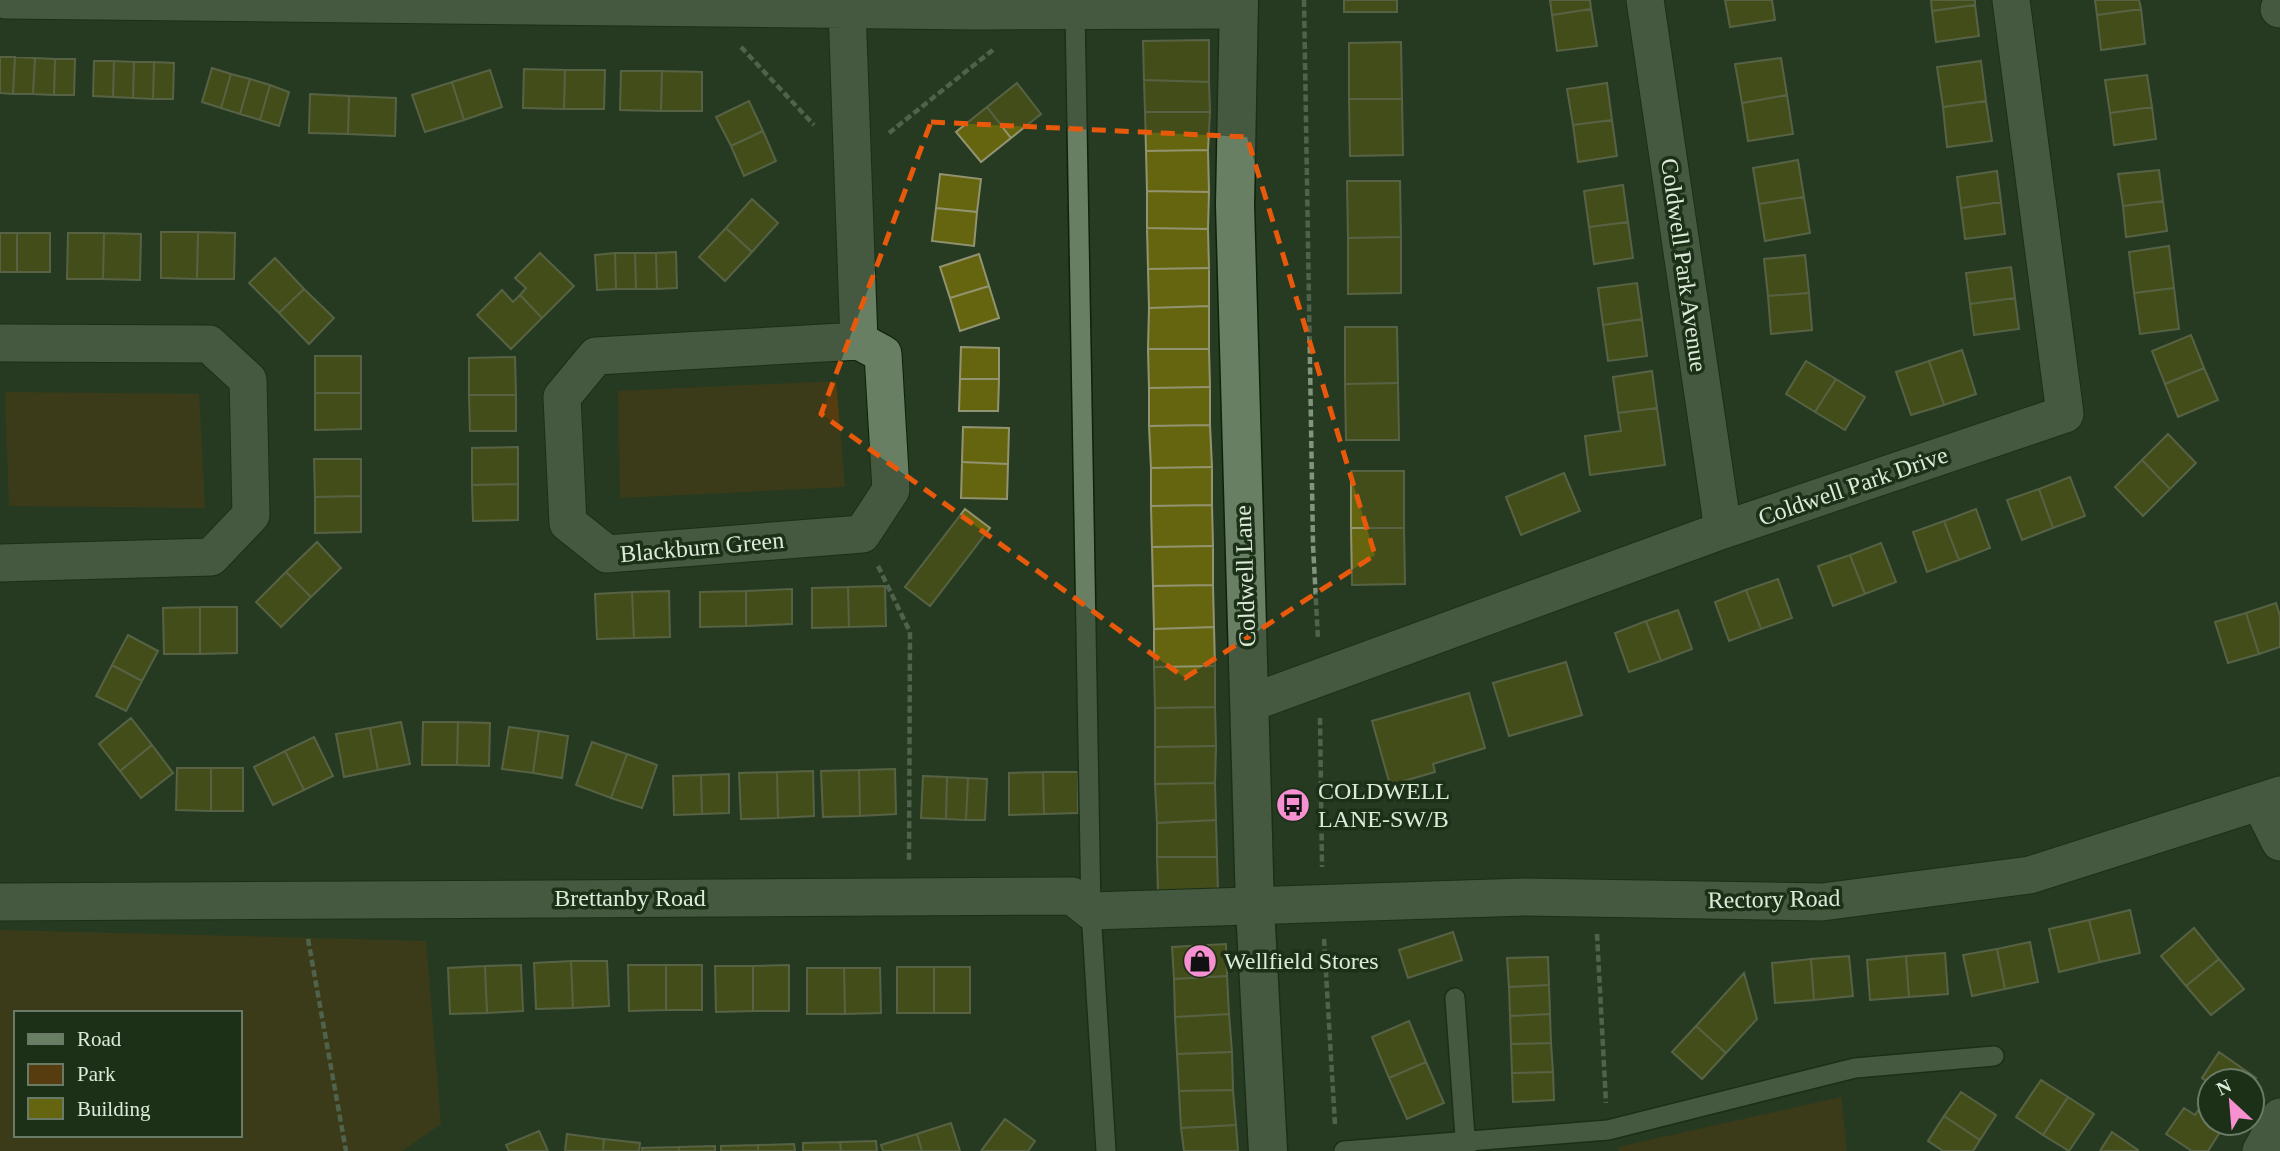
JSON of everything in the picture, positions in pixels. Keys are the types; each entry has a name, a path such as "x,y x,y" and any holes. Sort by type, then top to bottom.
{"street":[{"path":"6,0 1098,8 1239,5"},
{"name":"Coldwell Park Avenue","path":"1645,0 1723,530"},
{"name":"Coldwell Park Drive","path":"1250,703 1723,530 2065,414 2011,0"},
{"name":"Coldwell Lane","path":"1239,5 1235,205 1255,907 1268,1151"},
{"path":"835,6 859,341 883,354 891,490 862,534"},
{"name":"Blackburn Green","path":"859,341 596,356 562,397 568,523 607,554 862,534"},
{"path":"0,343 209,344 248,380 251,515 211,557 0,562"},
{"path":"2270,798 2280,842"},
{"name":"Rectory Road","path":"1255,907 1524,897 1822,902 2030,875 2270,798"},
{"name":"Brettanby Road","path":"0,902 1072,896 1091,911 1255,907"},
{"path":"2261,1151 2280,1117"}],"lane":[{"path":"1098,8 1091,911 1106,1151"},
{"path":"1455,998 1466,1146"},
{"path":"1340,1144 1466,1146 1608,1130 1855,1068 1994,1056"}],"path":[{"path":"1304,0 1313,545 1320,677 1322,904 1340,1144"},
{"path":"862,534 910,632 909,897"},
{"path":"1594,898 1608,1130"},
{"path":"301,900 346,1151"}],"highlighted area":[{"path":"931,122 1247,137 1375,555 1185,678 821,414"}],"green space":[{"path":"836,381 845,487 620,498 618,391"},
{"path":"5,392 199,394 205,508 9,506"},
{"path":"0,930 426,941 441,1124 402,1151 0,1151"},
{"path":"1841,1097 1847,1151 1619,1151 1618,1147"}],"building":[{"path":"1344,0 1397,0 1397,12 1344,12"},
{"path":"1550,0 1590,0 1591,9 1552,15"},
{"path":"1725,0 1772,0 1775,20 1730,27"},
{"path":"1931,0 1975,0 1975,5 1932,11"},
{"path":"2095,0 2139,0 2141,9 2097,15"},
{"path":"1975,5 1979,36 1936,42 1932,11"},
{"path":"1591,9 1597,46 1557,51 1552,15"},
{"path":"2141,9 2145,44 2101,50 2097,15"},
{"path":"1209,40 1209,82 1144,80 1143,41"},
{"path":"1401,42 1402,99 1349,99 1349,43"},
{"path":"0,57 15,57 13,94 0,93"},
{"path":"15,57 35,58 33,94 13,94"},
{"path":"35,58 55,59 54,95 33,94"},
{"path":"1781,58 1787,95 1742,103 1735,64"},
{"path":"55,59 75,59 74,95 54,95"},
{"path":"94,61 114,61 113,97 93,96"},
{"path":"114,61 134,62 133,98 113,97"},
{"path":"1981,61 1986,101 1943,107 1937,67"},
{"path":"134,62 154,62 153,99 133,98"},
{"path":"154,62 174,63 173,99 153,99"},
{"path":"212,68 231,74 221,108 202,102"},
{"path":"524,69 565,70 564,109 523,108"},
{"path":"490,70 502,107 464,120 452,82"},
{"path":"565,70 605,70 604,109 564,109"},
{"path":"621,71 662,71 661,111 620,110"},
{"path":"662,71 702,72 702,111 661,111"},
{"path":"231,74 250,79 240,114 221,108"},
{"path":"2147,75 2152,107 2110,113 2105,80"},
{"path":"250,79 270,85 260,120 240,114"},
{"path":"1144,80 1209,82 1210,112 1145,112"},
{"path":"452,82 464,120 425,132 412,95"},
{"path":"1017,83 1041,114 1011,138 987,107"},
{"path":"1607,83 1612,120 1573,125 1567,89"},
{"path":"270,85 289,92 279,126 260,120"},
{"path":"310,94 349,96 348,134 309,133"},
{"path":"1787,95 1793,134 1748,141 1742,103"},
{"path":"349,96 396,98 395,136 348,134"},
{"path":"1349,99 1402,99 1403,155 1350,156"},
{"path":"749,101 763,131 731,146 716,117"},
{"path":"1986,101 1992,141 1947,147 1943,107"},
{"path":"987,107 1011,138 981,162 956,132"},
{"path":"2152,107 2156,139 2114,145 2110,113"},
{"path":"1145,112 1210,112 1208,150 1146,151"},
{"path":"1612,120 1617,156 1578,162 1573,125"},
{"path":"763,131 776,161 744,176 731,146"},
{"path":"1208,150 1209,192 1147,191 1146,151"},
{"path":"1798,160 1804,197 1759,204 1753,168"},
{"path":"2159,170 2163,201 2123,206 2118,174"},
{"path":"1997,171 2001,202 1961,208 1957,177"},
{"path":"940,174 981,179 977,212 936,208"},
{"path":"1347,181 1400,181 1401,237 1348,238"},
{"path":"1623,185 1628,222 1589,227 1584,191"},
{"path":"1147,191 1209,192 1208,229 1147,228"},
{"path":"1804,197 1810,233 1765,241 1759,204"},
{"path":"752,199 778,223 752,252 726,228"},
{"path":"2163,201 2167,231 2126,237 2123,206"},
{"path":"2001,202 2005,234 1965,239 1961,208"},
{"path":"936,208 977,212 974,246 932,241"},
{"path":"1628,222 1633,258 1594,264 1589,227"},
{"path":"726,228 752,252 725,281 699,257"},
{"path":"1147,228 1208,229 1209,268 1148,269"},
{"path":"161,232 198,232 197,279 161,278"},
{"path":"198,232 235,233 234,279 197,279"},
{"path":"0,233 17,233 17,272 0,272"},
{"path":"17,233 50,233 50,272 17,272"},
{"path":"68,233 104,233 103,279 67,279"},
{"path":"104,233 141,234 140,280 103,279"},
{"path":"1401,237 1401,293 1348,294 1348,238"},
{"path":"2169,246 2174,288 2134,293 2129,252"},
{"path":"676,252 677,288 657,289 656,253"},
{"path":"540,253 574,286 542,318 520,295 526,288 515,278"},
{"path":"615,253 616,289 597,290 595,255"},
{"path":"615,253 635,253 636,289 616,289"},
{"path":"635,253 656,253 657,289 636,289"},
{"path":"979,254 989,286 950,298 940,267"},
{"path":"1805,255 1809,293 1768,296 1764,259"},
{"path":"275,258 304,289 279,313 249,283"},
{"path":"2011,267 2015,298 1970,304 1966,273"},
{"path":"1209,268 1209,306 1149,308 1148,269"},
{"path":"1637,283 1642,319 1603,325 1598,288"},
{"path":"989,286 999,318 960,331 950,298"},
{"path":"2174,288 2179,329 2140,334 2134,293"},
{"path":"304,289 334,318 309,344 279,313"},
{"path":"502,290 513,302 520,295 542,318 511,349 477,315"},
{"path":"1809,293 1812,330 1771,334 1768,296"},
{"path":"2015,298 2019,329 1974,335 1970,304"},
{"path":"1209,306 1209,349 1148,349 1149,308"},
{"path":"1642,319 1647,356 1608,361 1603,325"},
{"path":"1345,327 1397,327 1398,383 1345,384"},
{"path":"2191,335 2204,368 2165,384 2152,351"},
{"path":"961,347 999,348 999,379 960,379"},
{"path":"1148,349 1209,349 1210,387 1149,388"},
{"path":"1962,350 1976,394 1944,405 1929,361"},
{"path":"315,356 361,356 361,393 315,393"},
{"path":"515,357 516,395 469,395 469,358"},
{"path":"1806,361 1836,379 1815,412 1786,394"},
{"path":"1929,361 1944,405 1911,415 1896,372"},
{"path":"2204,368 2218,400 2178,417 2165,384"},
{"path":"1652,371 1657,408 1618,413 1613,377"},
{"path":"960,379 999,379 998,411 959,411"},
{"path":"1836,379 1865,397 1845,430 1815,412"},
{"path":"1398,383 1399,440 1346,440 1345,384"},
{"path":"1210,387 1210,425 1149,426 1149,388"},
{"path":"315,393 361,393 361,429 315,430"},
{"path":"469,395 516,395 516,431 470,431"},
{"path":"1657,408 1665,465 1590,475 1585,436 1621,431 1618,413"},
{"path":"1210,425 1212,467 1151,468 1149,426"},
{"path":"963,427 1009,428 1008,464 962,462"},
{"path":"2168,434 2196,463 2170,489 2142,460"},
{"path":"518,447 518,484 472,485 472,448"},
{"path":"314,459 361,459 361,496 315,497"},
{"path":"2142,460 2170,489 2143,516 2115,487"},
{"path":"962,462 1008,464 1007,499 961,498"},
{"path":"1212,467 1212,505 1151,506 1151,468"},
{"path":"1351,471 1404,471 1404,528 1351,528"},
{"path":"1564,473 1580,511 1521,535 1506,497"},
{"path":"2070,477 2085,516 2053,528 2039,489"},
{"path":"518,484 518,520 473,521 472,485"},
{"path":"2039,489 2053,528 2022,540 2007,500"},
{"path":"361,496 361,532 315,533 315,497"},
{"path":"1212,505 1213,546 1152,547 1151,506"},
{"path":"965,509 990,528 930,606 905,587"},
{"path":"1976,509 1990,548 1959,560 1944,521"},
{"path":"1944,521 1959,560 1927,572 1913,532"},
{"path":"1351,528 1404,528 1405,584 1352,585"},
{"path":"317,542 341,568 311,597 286,572"},
{"path":"1881,543 1896,582 1865,594 1850,555"},
{"path":"1213,546 1213,585 1153,586 1152,547"},
{"path":"1850,555 1865,594 1833,606 1818,566"},
{"path":"286,572 311,597 281,627 256,602"},
{"path":"1778,579 1792,618 1761,629 1746,590"},
{"path":"1213,585 1214,627 1154,629 1153,586"},
{"path":"885,586 886,626 849,627 848,587"},
{"path":"848,587 849,627 812,628 812,588"},
{"path":"792,589 792,624 746,626 746,591"},
{"path":"1746,590 1761,629 1729,641 1715,602"},
{"path":"669,591 670,637 634,638 632,592"},
{"path":"746,591 746,626 700,627 700,592"},
{"path":"632,592 634,638 597,639 595,594"},
{"path":"2276,603 2280,616 2280,647 2259,654 2246,613"},
{"path":"200,607 237,607 237,653 200,654"},
{"path":"200,607 200,654 164,654 163,608"},
{"path":"1678,610 1692,649 1661,661 1646,621"},
{"path":"2246,613 2259,654 2228,663 2215,622"},
{"path":"1646,621 1661,661 1629,672 1615,633"},
{"path":"1214,627 1215,666 1154,667 1154,629"},
{"path":"128,635 158,651 142,681 112,665"},
{"path":"1566,662 1582,715 1509,736 1493,683"},
{"path":"112,665 142,681 126,711 96,696"},
{"path":"1215,666 1215,707 1155,708 1154,667"},
{"path":"1469,693 1485,748 1433,764 1435,772 1390,785 1372,721"},
{"path":"1215,707 1216,746 1155,747 1155,708"},
{"path":"131,718 152,745 120,771 99,744"},
{"path":"401,722 410,764 378,770 370,728"},
{"path":"423,722 458,722 457,765 422,765"},
{"path":"458,722 490,723 489,766 457,765"},
{"path":"509,727 539,731 533,773 502,769"},
{"path":"370,728 378,770 344,777 336,734"},
{"path":"539,731 568,736 562,778 533,773"},
{"path":"314,737 333,776 304,790 285,751"},
{"path":"592,742 627,754 611,798 576,785"},
{"path":"152,745 173,773 141,798 120,771"},
{"path":"1216,746 1215,783 1155,784 1155,747"},
{"path":"285,751 304,790 273,805 254,767"},
{"path":"627,754 657,765 642,808 611,798"},
{"path":"177,768 211,768 211,811 176,810"},
{"path":"211,768 243,768 243,811 211,811"},
{"path":"895,769 896,814 860,816 859,770"},
{"path":"859,770 860,816 823,817 821,771"},
{"path":"813,771 814,816 778,818 777,772"},
{"path":"777,772 778,818 741,819 739,773"},
{"path":"1043,772 1078,772 1078,813 1044,814"},
{"path":"1043,772 1044,814 1009,815 1009,773"},
{"path":"729,774 729,813 702,814 701,775"},
{"path":"701,775 702,814 674,815 673,776"},
{"path":"923,776 947,777 946,819 921,818"},
{"path":"947,777 968,778 966,820 946,819"},
{"path":"968,778 987,779 985,820 966,820"},
{"path":"1215,783 1216,820 1157,823 1155,784"},
{"path":"1216,820 1217,857 1157,857 1157,823"},
{"path":"1157,857 1217,857 1218,891 1158,893"},
{"path":"2130,910 2140,953 2100,962 2089,920"},
{"path":"2089,920 2100,962 2059,972 2049,929"},
{"path":"2194,928 2219,959 2186,986 2161,956"},
{"path":"1453,932 1462,960 1408,978 1399,950"},
{"path":"2030,942 2038,982 2005,989 1997,949"},
{"name":"Wellfield Stores","path":"1226,944 1227,976 1174,979 1172,947"},
{"path":"1997,949 2005,989 1972,996 1963,955"},
{"path":"1945,953 1948,994 1909,997 1906,956"},
{"path":"1849,956 1853,996 1814,1000 1811,959"},
{"path":"1906,956 1909,997 1870,1000 1867,960"},
{"path":"1548,957 1549,985 1509,987 1507,958"},
{"path":"1811,959 1814,1000 1775,1003 1772,963"},
{"path":"2219,959 2244,989 2211,1015 2186,986"},
{"path":"571,961 573,1008 536,1009 534,963"},
{"path":"571,961 607,961 609,1006 573,1008"},
{"path":"521,965 523,1011 487,1013 485,966"},
{"path":"628,965 666,965 666,1010 629,1011"},
{"path":"666,965 702,965 702,1010 666,1010"},
{"path":"789,965 789,1011 753,1011 753,966"},
{"path":"485,966 487,1013 450,1014 448,968"},
{"path":"715,966 753,966 753,1011 716,1012"},
{"path":"897,967 934,967 934,1013 897,1013"},
{"path":"934,967 970,967 970,1013 934,1013"},
{"path":"807,968 844,968 845,1014 807,1014"},
{"path":"844,968 880,968 881,1013 845,1014"},
{"path":"1744,973 1757,1019 1726,1053 1696,1026"},
{"path":"1227,976 1229,1014 1175,1017 1174,979"},
{"path":"1549,985 1550,1014 1510,1016 1509,987"},
{"path":"1229,1014 1232,1052 1177,1054 1175,1017"},
{"path":"1550,1014 1551,1043 1511,1044 1510,1016"},
{"path":"1409,1021 1426,1062 1389,1078 1372,1037"},
{"path":"1696,1026 1726,1053 1702,1079 1672,1052"},
{"path":"1551,1043 1553,1072 1512,1073 1511,1044"},
{"path":"1232,1052 1233,1090 1179,1091 1177,1054"},
{"path":"2219,1052 2240,1067 2209,1067"},
{"path":"1426,1062 1444,1103 1407,1119 1389,1078"},
{"path":"1553,1072 1554,1100 1513,1102 1512,1073"},
{"path":"2041,1080 2068,1097 2043,1135 2016,1117"},
{"path":"1233,1090 1236,1125 1181,1128 1179,1091"},
{"path":"1961,1092 1996,1115 1980,1140 1944,1116"},
{"path":"2068,1097 2094,1114 2069,1151 2043,1135"},
{"path":"2184,1108 2195,1115 2196,1137 2217,1137 2208,1151 2192,1151 2166,1134"},
{"path":"1944,1116 1980,1140 1973,1151 1943,1151 1928,1141"},
{"path":"1005,1119 1035,1141 1028,1151 981,1151"},
{"path":"951,1123 960,1151 922,1151 917,1134"},
{"path":"1236,1125 1238,1151 1184,1151 1181,1128"},
{"path":"539,1131 548,1151 509,1151 506,1145"},
{"path":"2112,1132 2138,1150 2138,1151 2100,1151"},
{"path":"567,1134 604,1139 603,1151 565,1151"},
{"path":"917,1134 922,1151 883,1151 881,1145"},
{"path":"604,1139 640,1143 639,1151 603,1151"},
{"path":"876,1141 877,1151 841,1151 840,1142"},
{"path":"840,1142 841,1151 803,1151 803,1143"},
{"path":"794,1144 795,1151 758,1151 758,1145"},
{"path":"758,1145 758,1151 721,1151 721,1146"},
{"path":"715,1146 715,1151 679,1151 679,1147"},
{"path":"679,1147 679,1151 642,1151 642,1148"}],"place":[{"name":"COLDWELL LANE-SW/B","path":"1293,805"},
{"name":"Wellfield Stores","path":"1200,961"}]}
